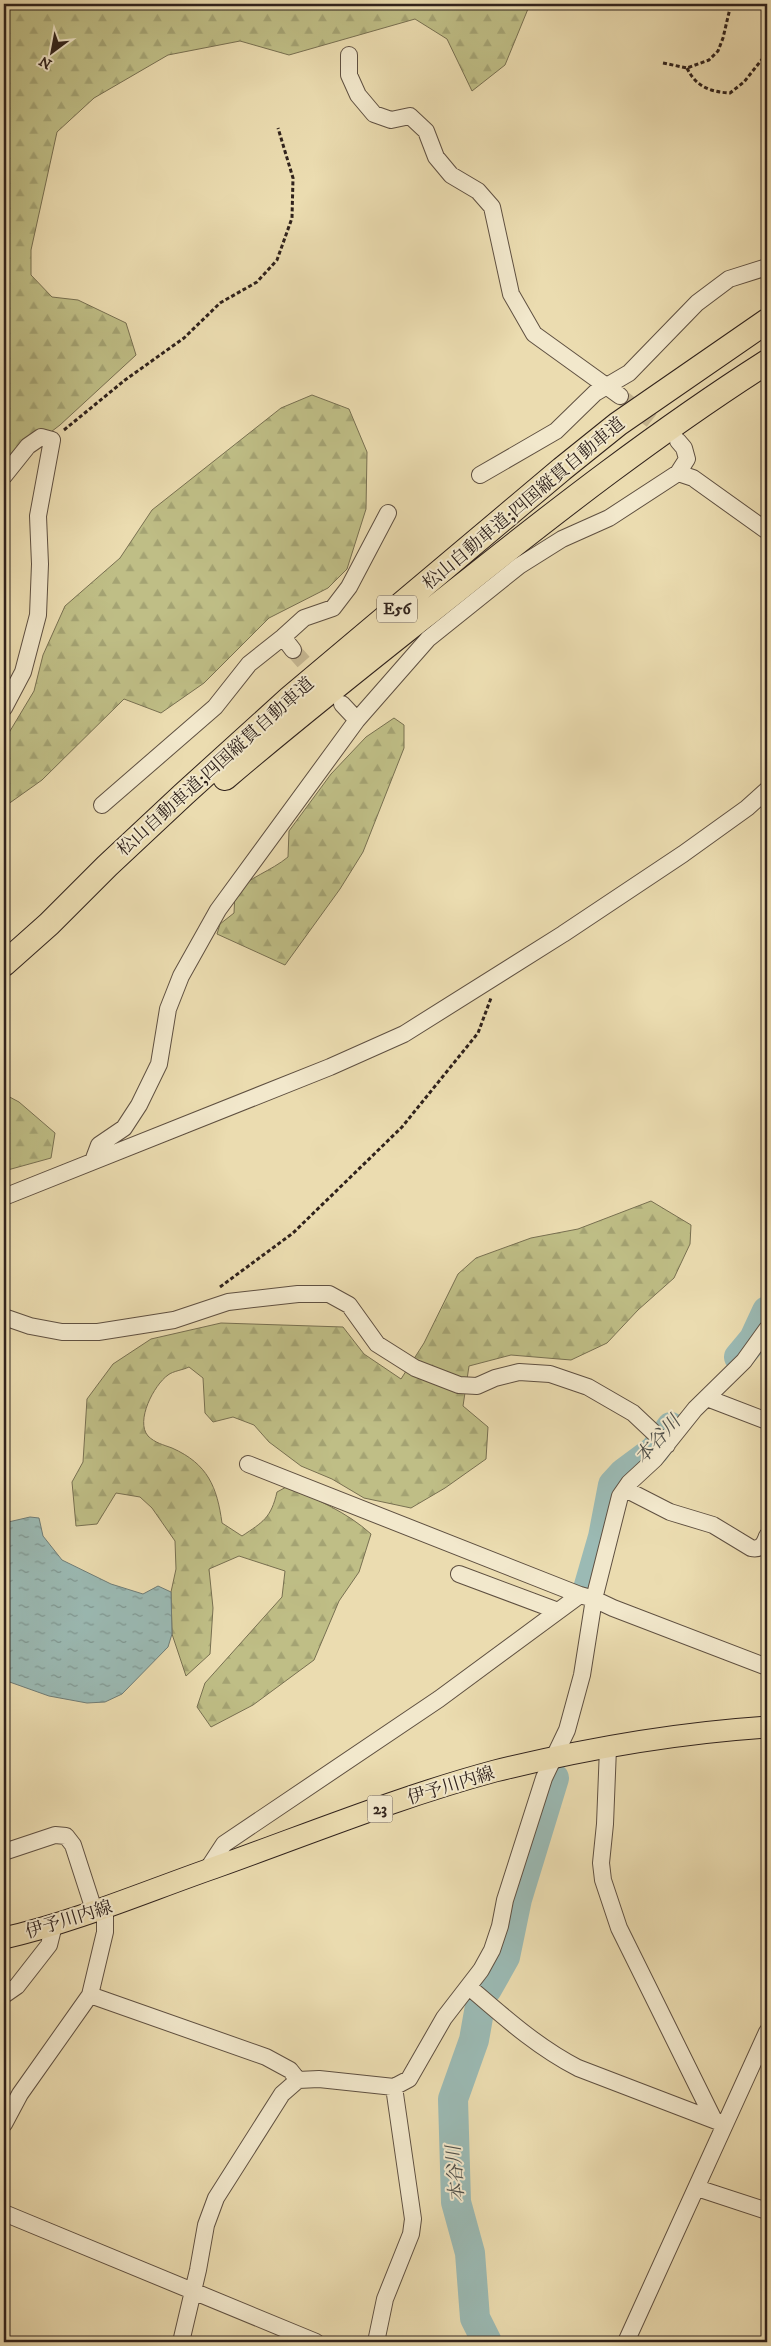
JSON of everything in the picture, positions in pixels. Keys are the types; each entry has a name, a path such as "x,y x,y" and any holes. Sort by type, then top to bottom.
{"highway":[{"name":"松山自動車道;四国縦貫自動車道","path":"4,964 114,859 290,698 618,424 767,321"},
{"name":"松山自動車道;四国縦貫自動車道","path":"48,924 113,874 301,713 522,538 636,451 767,362"}],"main road":[{"name":"伊予川内線","path":"4,1938 100,1911 207,1870 443,1787 496,1771 608,1748 718,1731 767,1727"}],"street":[{"path":"349,55 349,75 358,94 374,114 391,120 410,116 426,131 436,157 451,175 478,190 492,207 511,294 534,334 614,392"},
{"path":"480,475 556,431 595,393 614,392 629,373 697,303 729,279 767,267"},
{"path":"4,476 28,446 41,437 52,440 38,516 40,564 38,615 23,672 4,708"},
{"path":"93,1161 100,1146 124,1128 139,1105 159,1064 168,1009 181,976 218,910 357,720 428,639 519,566 562,538 609,518 678,473 687,459 684,448 678,441"},
{"path":"678,473 693,478 767,531"},
{"path":"102,805 215,707 249,664 304,618 333,608 349,587 388,513"},
{"path":"283,636 293,650"},
{"path":"342,704 357,720"},
{"path":"4,1197 330,1067 404,1034 563,934 682,854 747,808 767,790"},
{"path":"4,1317 30,1326 62,1332 98,1332 174,1320 228,1302 298,1294 329,1294 349,1305 376,1344 415,1368 459,1385 477,1386 495,1378 519,1372 550,1374 588,1387 633,1413 667,1445"},
{"path":"181,2342 206,2225 216,2198 282,2094 298,2080 319,2079 394,2086 409,2079 444,2018 469,1987 492,1950 500,1926 505,1900 544,1778 567,1730 582,1675 587,1597 615,1512 625,1489 667,1445 707,1398 744,1361 767,1329"},
{"path":"707,1398 767,1422"},
{"path":"248,1464 767,1667"},
{"path":"625,1489 670,1512 713,1526 751,1548 757,1549 762,1546 767,1536"},
{"path":"459,1574 558,1612"},
{"path":"207,1870 224,1844 439,1699 558,1612 587,1597"},
{"path":"608,1748 605,1824 601,1863 603,1880 618,1928 720,2122"},
{"path":"4,1852 55,1835 66,1836 73,1845 100,1911 105,1932 90,1995 20,2094 4,2124"},
{"path":"4,1994 17,1986 49,1945 54,1925"},
{"path":"469,1987 516,2027 558,2058 578,2068 720,2122"},
{"path":"90,1995 266,2057 290,2070 298,2080"},
{"path":"626,2342 697,2188 720,2122 767,2032"},
{"path":"376,2342 385,2299 411,2234 413,2219 394,2086"},
{"path":"697,2188 767,2211"},
{"path":"4,2213 316,2342"}],"path":[{"path":"663,63 687,68 709,60 718,51 731,4"},
{"path":"687,68 691,77 708,90 730,93 744,82 767,53"},
{"path":"52,440 125,380 184,338 220,303 257,282 277,260 292,218 293,178 278,128"},
{"path":"214,1291 293,1232 402,1127 478,1033 493,994"}],"green space":[{"path":"4,4 530,4 505,65 472,91 447,39 415,19 289,55 240,41 168,55 94,98 57,132 31,250 31,275 52,297 78,300 126,323 136,355 60,425 4,468"},
{"path":"312,395 349,409 367,452 366,509 347,569 328,588 269,618 204,683 161,713 124,699 42,780 4,807 4,741 34,691 43,655 65,606 120,558 152,510 281,408"},
{"path":"394,718 404,725 404,748 363,852 340,889 285,965 217,934 220,924 234,913 235,892 247,882 288,857 289,831 331,774 366,737"},
{"path":"4,1094 19,1102 55,1133 51,1158 4,1171"},
{"path":"651,1201 691,1225 690,1244 674,1278 638,1310 607,1343 571,1360 511,1355 469,1366 463,1406 488,1427 486,1459 445,1488 411,1508 364,1498 332,1479 301,1466 269,1442 254,1425 233,1417 213,1422 205,1413 203,1378 189,1367 170,1374 157,1387 145,1413 144,1422 148,1436 160,1444 184,1454 202,1469 209,1478 217,1498 222,1523 242,1536 269,1514 277,1492 288,1486 342,1513 371,1534 359,1572 339,1601 314,1660 253,1705 211,1727 197,1707 205,1683 282,1597 285,1571 239,1556 209,1569 213,1608 210,1654 186,1676 172,1634 171,1592 176,1569 175,1541 152,1508 140,1497 116,1493 97,1524 76,1526 72,1482 83,1462 87,1399 113,1364 151,1339 221,1323 343,1327 364,1354 401,1379 424,1343 458,1274 476,1258 531,1238 578,1229"}],"water":[{"path":"30,1517 39,1518 43,1536 62,1560 111,1584 143,1594 158,1586 171,1592 172,1634 168,1647 122,1694 105,1702 87,1703 49,1696 4,1680 4,1523"}],"waterway":[{"name":"本谷川","path":"739,1357 754,1339 767,1311"},
{"name":"本谷川","path":"588,1589 603,1537 613,1485 624,1473 655,1450 671,1427"},
{"name":"本谷川","path":"487,1989 505,1957 517,1899 554,1778"},
{"name":"本谷川","path":"480,2006 474,2040 453,2099 456,2202 470,2253 475,2318 487,2342"}],"tunnel":[{"path":"620,396 673,437"},
{"path":"293,650 323,684"}]}
